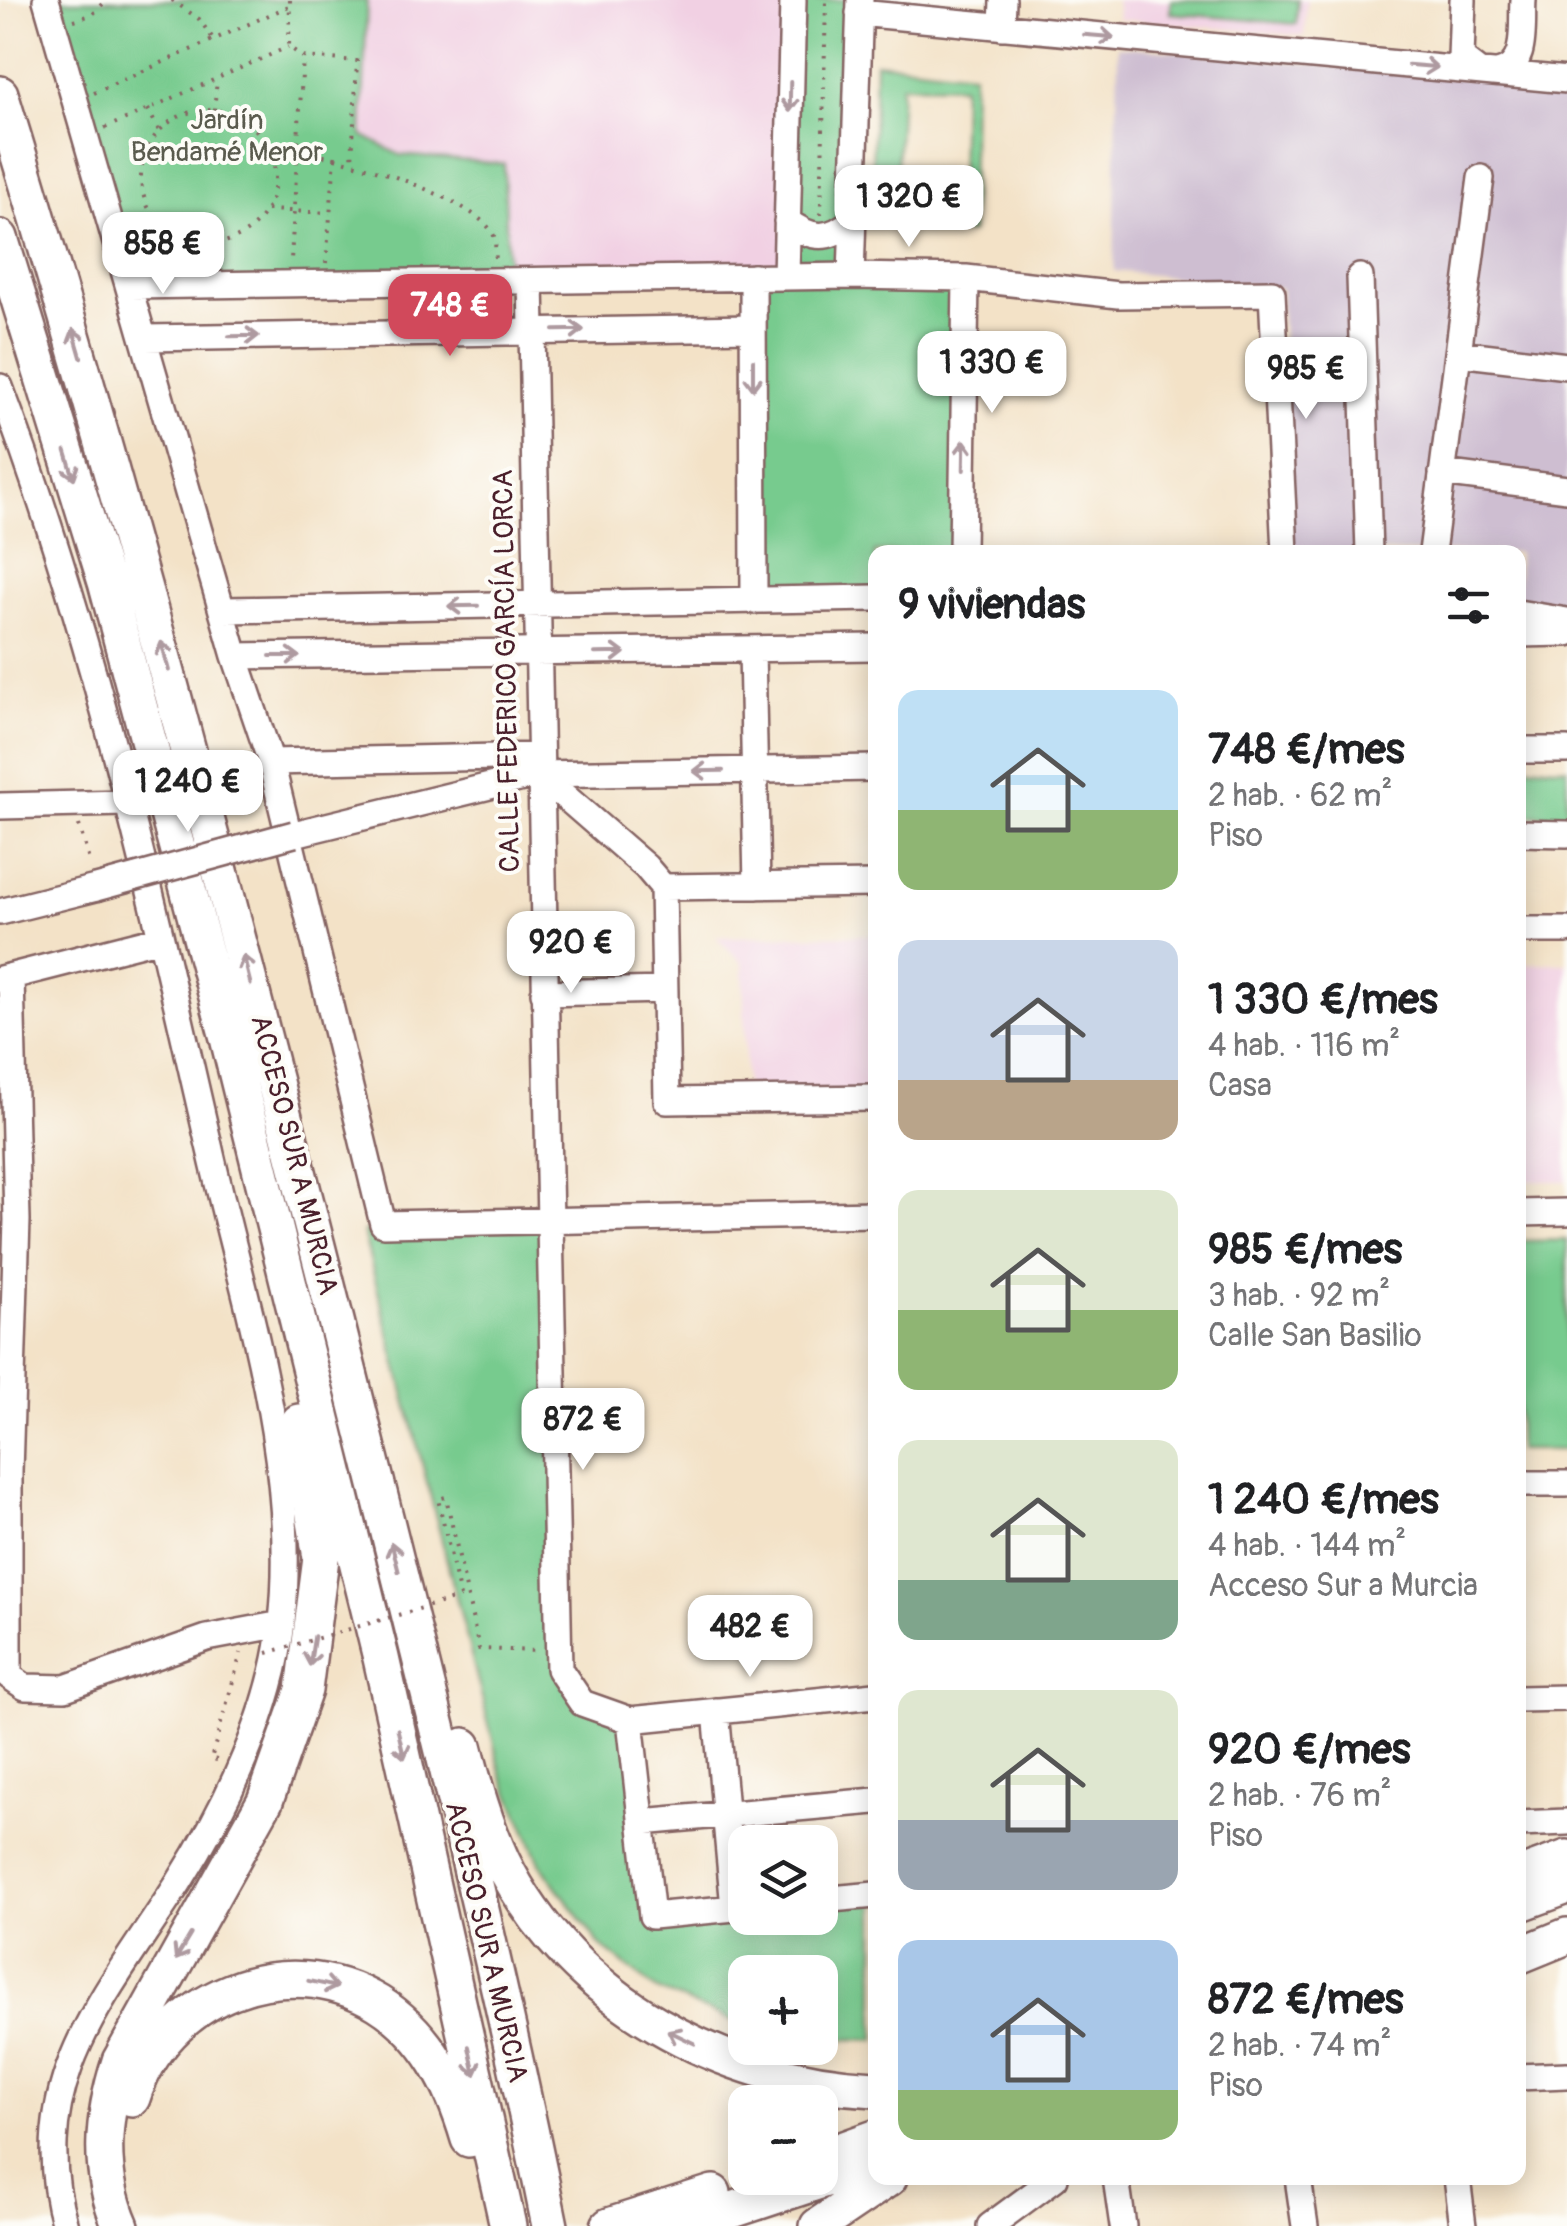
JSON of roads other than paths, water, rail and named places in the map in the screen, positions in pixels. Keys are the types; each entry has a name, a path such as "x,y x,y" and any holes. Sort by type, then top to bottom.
{"highway":[{"name":"ACCESO SUR A MURCIA","path":"0,94 88,379 209,818 419,1651 550,2226"},
{"name":"ACCESO SUR A MURCIA","path":"0,238 106,582 228,1038 381,1658 508,2226"},
{"path":"121,2226 104,2168 109,2095 131,2035 228,1870 279,1769 312,1657 320,1585 319,1526 228,1038"},
{"path":"419,1651 456,1710 474,1786 504,1865 542,1924 574,1960 653,2024 726,2058 820,2083 868,2088"},
{"path":"1526,1873 1567,1858"},
{"path":"1526,1901 1567,1886"},
{"path":"1526,1924 1567,1908"},
{"path":"1526,1953 1567,1936"},
{"path":"144,2226 132,2193 126,2142 132,2097 148,2058 180,2020 202,2005 226,1992 270,1980 322,1982 359,1994 398,2018 437,2062 461,2113 474,2156 498,2186"},
{"path":"838,2151 868,2141"},
{"path":"684,2226 826,2179 868,2170"},
{"path":"818,2226 878,2185"},
{"path":"619,2223 728,2189"}],"street":[{"path":"46,0 235,656 271,762 383,1224 868,1214"},
{"path":"786,276 793,0"},
{"path":"1002,27 1003,0"},
{"path":"1463,0 1461,58 1487,72 1512,68 1518,60 1523,0"},
{"path":"851,276 859,7 960,12 1002,27 1567,80"},
{"path":"1433,545 1481,178"},
{"path":"787,220 803,233 820,238 836,234 853,220"},
{"path":"131,286 851,276 966,278 1118,295 1272,293 1285,545"},
{"path":"753,277 754,601"},
{"path":"1360,277 1369,545"},
{"path":"962,545 966,278"},
{"name":"CALLE FEDERICO GARCÍA LORCA","path":"531,281 558,1668 582,1703 630,1720"},
{"path":"146,338 752,328"},
{"path":"1458,353 1567,366"},
{"path":"0,387 6,419 38,488 161,938 274,1427 287,1523 282,1624 270,1682 214,1819 180,1881 109,1984 67,2072 57,2103 53,2147 65,2226"},
{"path":"1442,473 1567,489"},
{"path":"224,610 868,598"},
{"path":"1526,614 1567,621"},
{"path":"1526,634 1567,633"},
{"path":"235,656 537,655 868,647"},
{"path":"752,650 757,886"},
{"path":"1526,750 1567,750"},
{"path":"271,762 756,770 868,768"},
{"path":"0,912 539,765"},
{"path":"539,765 662,887 667,1101 868,1098"},
{"path":"0,806 126,803"},
{"path":"1526,834 1567,834"},
{"path":"662,887 868,884"},
{"path":"1526,930 1567,930"},
{"path":"161,938 6,978 9,1220 4,1472 8,1663 14,1684 65,1688 208,1638 282,1624"},
{"path":"544,992 664,990"},
{"path":"1526,1213 1567,1212"},
{"path":"1526,1484 1567,1484"},
{"path":"728,1909 652,1916 630,1720 868,1696"},
{"path":"1526,1699 1567,1698"},
{"path":"716,1710 728,1834"},
{"path":"642,1822 868,1802"},
{"path":"1526,1824 1567,1822"},
{"path":"838,1898 868,1896"},
{"path":"1526,2077 1567,2075"},
{"path":"990,2226 1045,2185"},
{"path":"1117,2185 1123,2226"},
{"path":"1299,2185 1305,2226"},
{"path":"1458,2185 1463,2226"},
{"path":"1027,2197 1032,2226"}],"park label":[{"name":"Jardín Bendamé Menor","path":"227,136"}]}
